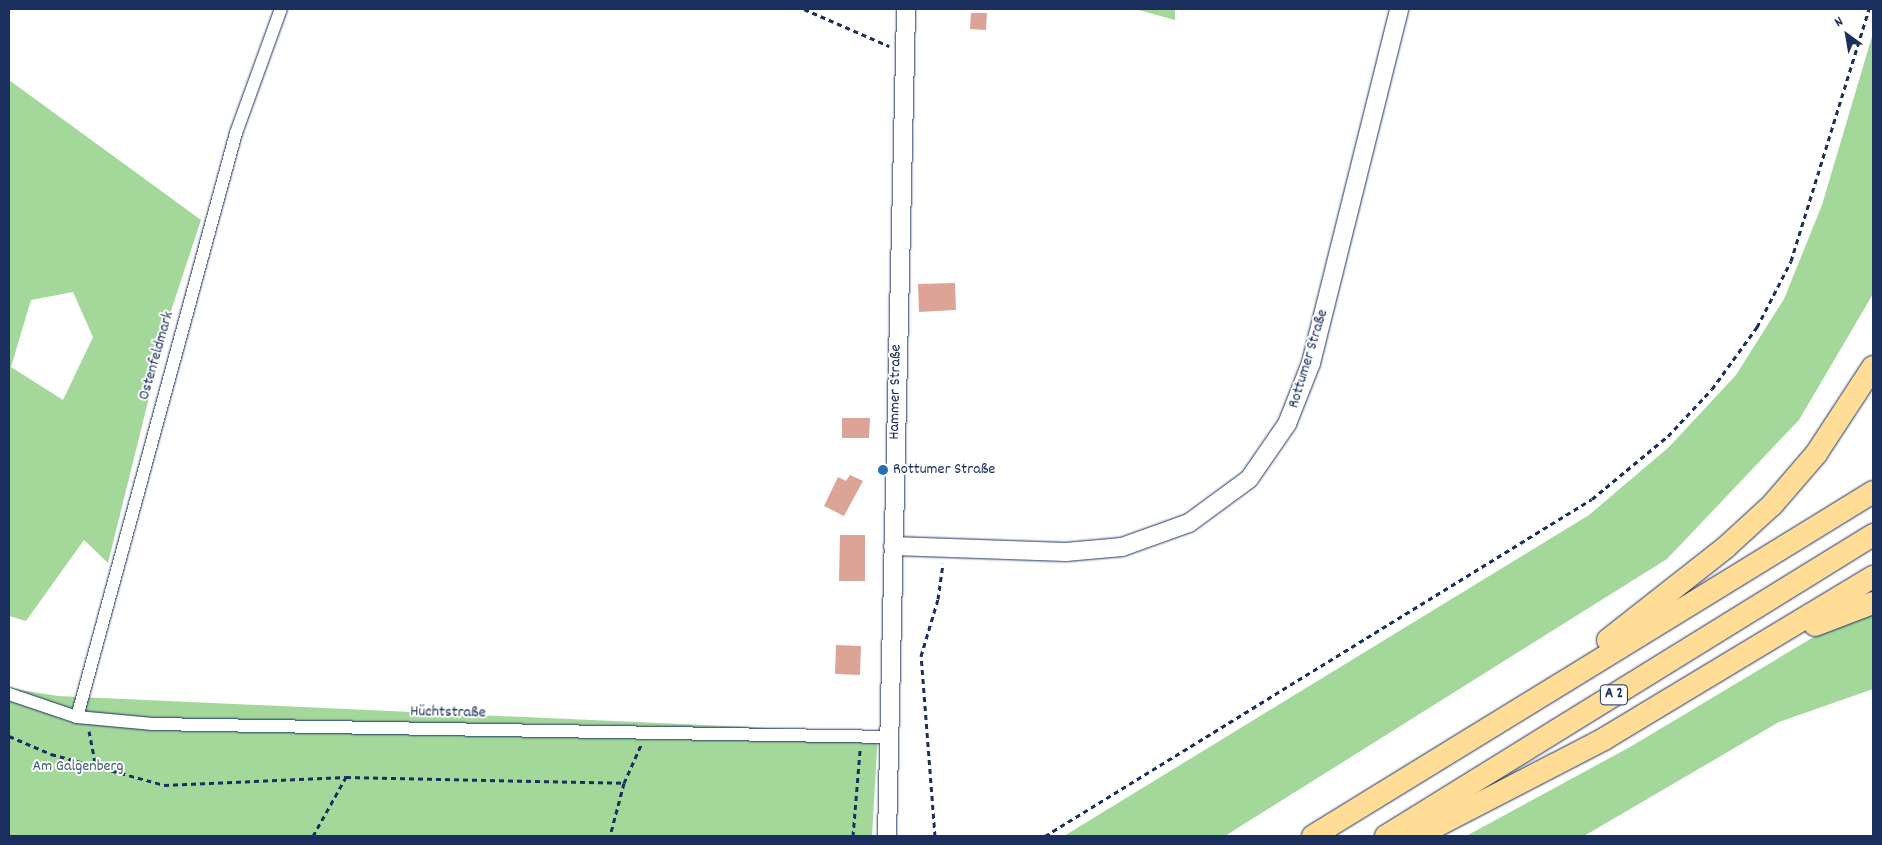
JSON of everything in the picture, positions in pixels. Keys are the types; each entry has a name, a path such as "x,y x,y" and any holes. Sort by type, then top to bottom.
{"highway":[{"path":"1521,708 1725,548 1772,504 1816,454 1873,367"},
{"name":"A 2","path":"1313,836 1873,492"},
{"name":"A 2","path":"1386,836 1873,535"},
{"path":"1417,836 1604,740 1873,577"},
{"path":"1756,647 1873,603"}],"street":[{"name":"Ostenfeldmark","path":"82,717 233,143 281,9"},
{"name":"Hammer Straße","path":"887,836 906,9"},
{"name":"Rottumer Straße","path":"893,546 1066,552 1122,547 1154,539 1189,523 1249,479 1287,424 1311,363 1399,9"},
{"name":"Hüchtstraße","path":"9,694 82,717 153,724 890,737"}],"path":[{"path":"804,9 906,54"},
{"path":"1044,836 1592,499 1668,436 1712,389 1756,327 1791,261 1869,9"},
{"path":"935,836 921,656 938,599 944,548"},
{"path":"82,717 96,767"},
{"path":"610,836 624,783 647,733"},
{"path":"9,736 96,767 164,785 346,777 624,783"},
{"path":"853,836 860,737"},
{"path":"313,836 346,777"}],"green space":[{"path":"1135,9 1175,9 1175,20"},
{"path":"1873,33 1873,294 1799,420 1667,559 1225,836 1064,836 1589,515 1669,447 1736,375 1784,299 1822,205"},
{"path":"9,80 201,220 169,317 108,563 84,540 26,621 9,616","holes":["73,292 93,337 63,400 11,367 31,300"]},
{"path":"1873,612 1873,689 1779,722 1584,836 1466,836 1630,747 1812,638"},
{"name":"Am Galgenberg","path":"9,688 58,696 878,733 872,836 9,836"}],"building":[{"path":"971,13 987,13 986,30 970,29"},
{"path":"955,283 956,310 919,312 918,284"},
{"path":"842,418 870,418 869,438 842,438"},
{"path":"850,475 863,481 844,516 824,506 838,477 846,481"},
{"path":"840,535 865,535 865,581 839,581"},
{"path":"836,645 861,646 860,675 835,674"}],"place":[{"name":"Rottumer Straße","path":"883,470"}]}
